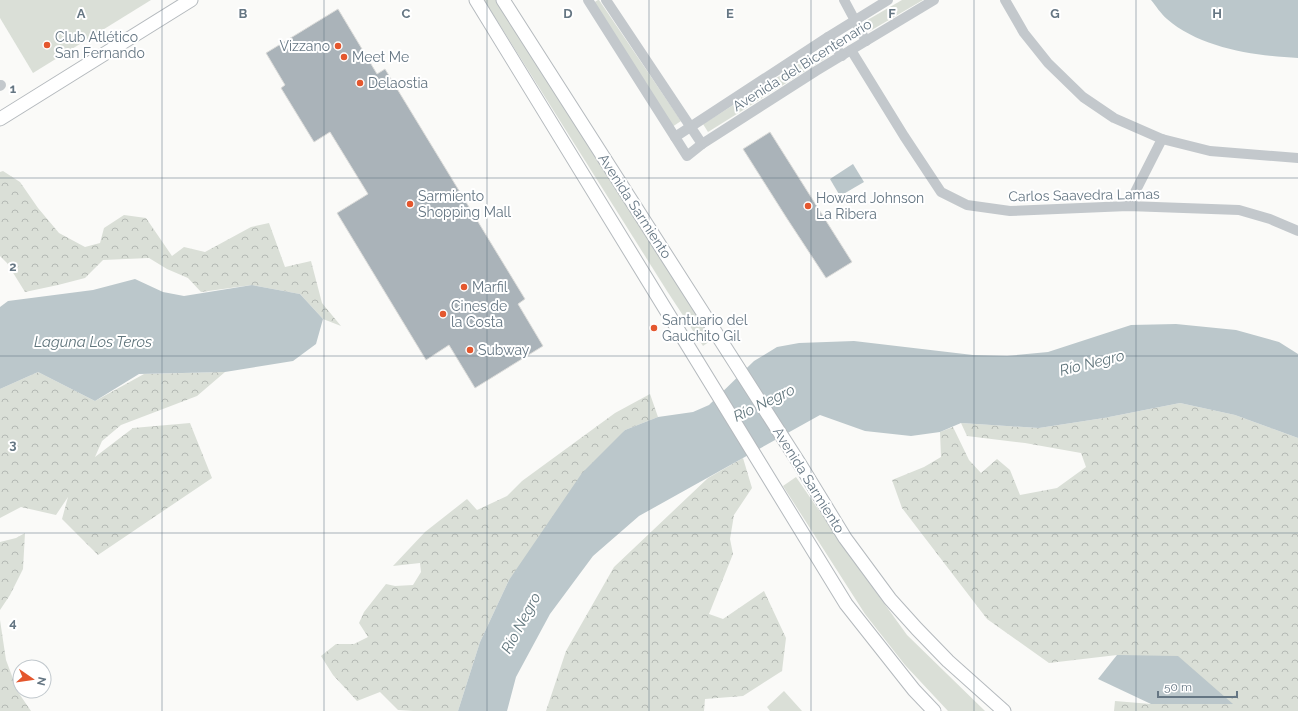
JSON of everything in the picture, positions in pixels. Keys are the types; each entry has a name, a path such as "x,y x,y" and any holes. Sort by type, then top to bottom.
{"main road":[{"path":"0,119 191,0"},
{"name":"Avenida Sarmiento","path":"476,0 846,604 914,690 934,711"},
{"name":"Avenida Sarmiento","path":"503,0 801,466 845,538 890,599 917,629 948,661 1004,711"}],"street":[{"path":"588,0 675,137"},
{"path":"606,0 702,144"},
{"path":"844,0 866,41"},
{"name":"Avenida del Bicentenario","path":"888,0 828,37 675,137 687,156 702,144 934,0"},
{"path":"1005,0 1029,39 1048,63 1083,97 1114,118 1162,139 1210,151 1298,158"},
{"name":"Carlos Saavedra Lamas","path":"828,37 847,53 941,192 967,205 1010,212 1128,206 1239,210 1298,231"},
{"path":"1128,206 1162,139"}],"green space":[{"name":"Club Atlético San Fernando","path":"0,0 151,0 33,73 0,18"},
{"path":"484,0 498,0 713,339 703,346 667,291"},
{"path":"598,0 681,121 672,127 593,3"},
{"path":"902,0 923,0 870,31 864,22"},
{"path":"826,47 831,55 708,132 703,124"},
{"path":"3,171 20,182 38,208 59,233 85,247 100,243 104,228 124,215 146,218 172,256 184,247 205,252 251,227 269,223 285,267 311,261 322,303 341,326 323,319 300,294 252,285 201,292 188,278 167,269 149,258 103,260 85,278 25,292 7,263 0,256 0,172"},
{"path":"38,372 95,401 144,374 225,372 197,396 121,425 102,441 95,457 133,428 190,423 212,478 98,555 62,519 68,497 56,515 21,507 0,518 0,389"},
{"path":"650,394 658,417 625,430 509,580 480,642 458,711 398,710 380,692 357,701 333,675 321,656 336,644 354,644 368,637 359,623 364,612 386,584 395,586 413,585 421,572 420,563 393,566 425,532 467,499 477,510 507,496 522,481 615,413"},
{"path":"1180,403 1235,415 1298,438 1298,711 1114,711 1115,701 1151,704 1232,704 1117,655 1049,663 987,619 902,508 892,480 924,467 941,457 940,432 953,427 969,460 981,473 997,459 1010,470 1020,495 1057,488 1086,467 1081,453 1025,443 967,436 961,423 1039,428 1104,418"},
{"path":"743,458 752,488 734,515 730,539 733,554 709,614 723,619 764,591 786,638 782,671 743,696 705,699 704,711 546,711 566,651 614,567 708,478"},
{"path":"796,477 907,635 985,711 948,711 905,665 865,614 783,486"},
{"path":"25,533 23,569 10,595 0,610 0,542 16,538"},
{"path":"0,620 6,660 12,676 12,699 23,699 31,711 0,711"},
{"path":"784,691 802,711 770,711 767,707"}],"water":[{"path":"1151,0 1298,0 1298,58 1264,55 1229,49 1212,44 1180,29 1165,17"},
{"path":"853,164 864,182 840,196 830,179"},
{"name":"Laguna Los Teros","path":"135,279 163,292 184,296 252,285 300,294 323,319 316,344 293,361 225,372 139,374 95,401 38,372 0,389 0,307 8,301 93,290"},
{"name":"Río Negro","path":"1176,324 1236,330 1279,342 1298,354 1298,438 1235,415 1180,403 1104,418 1039,428 961,423 940,432 911,436 865,431 820,415 639,516 593,556 550,614 516,677 507,711 458,711 480,642 509,580 582,473 625,430 658,417 693,412 709,405 754,361 777,347 799,343 854,341 973,355 1007,356 1048,352 1131,325"},
{"path":"1117,655 1178,656 1233,704 1151,704 1098,679"}],"building":[{"name":"Sarmiento Shopping Mall","path":"338,9 377,74 385,69 525,299 518,304 543,346 475,388 449,345 426,360 337,213 368,194 330,132 314,142 281,88 285,85 266,53"},
{"path":"770,132 852,262 826,278 743,149"}],"place":[{"name":"Club Atlético San Fernando","path":"47,45"},
{"name":"Vizzano","path":"338,46"},
{"name":"Meet Me","path":"344,57"},
{"name":"Delaostia","path":"360,83"},
{"name":"Sarmiento Shopping Mall","path":"410,204"},
{"name":"Howard Johnson La Ribera","path":"808,206"},
{"name":"Marfil","path":"464,287"},
{"name":"Cines de la Costa","path":"443,314"},
{"name":"Santuario del Gauchito Gil","path":"654,328"},
{"name":"Subway","path":"470,350"}]}
